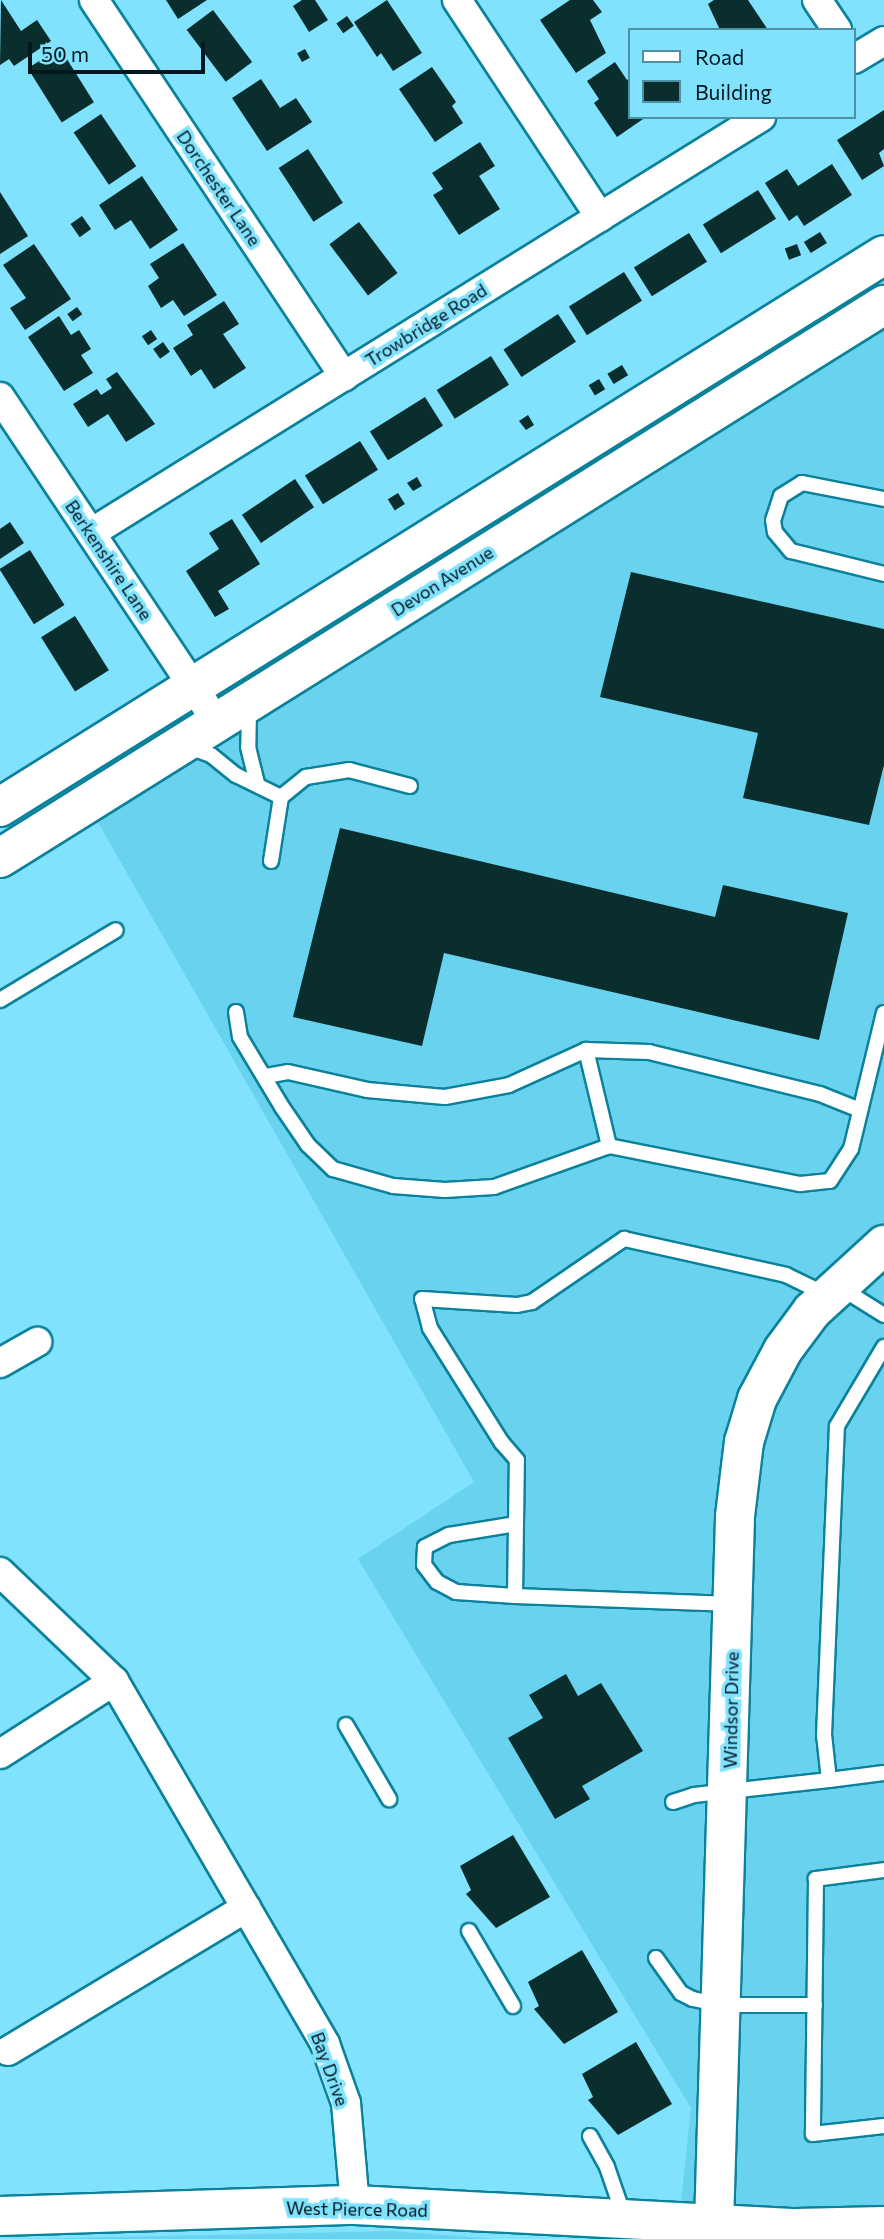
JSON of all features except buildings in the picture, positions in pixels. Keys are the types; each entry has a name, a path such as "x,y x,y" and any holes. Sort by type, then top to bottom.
{"main road":[{"path":"0,807 884,255"},
{"name":"Devon Avenue","path":"0,858 884,305"},
{"name":"Windsor Drive","path":"715,2232 730,1793 735,1516 744,1442 757,1399 783,1350 834,1291 884,1245"},
{"name":"West Pierce Road","path":"6,2224 355,2206 626,2220 715,2232 884,2226"}],"street":[{"name":"Dorchester Lane","path":"94,0 344,376"},
{"path":"457,0 600,217"},
{"path":"817,0 835,28"},
{"path":"856,57 884,41"},
{"name":"Trowbridge Road","path":"91,533 758,119"},
{"name":"Berkenshire Lane","path":"0,397 217,722"},
{"path":"0,1363 37,1342"},
{"name":"Bay Drive","path":"0,1572 114,1681 325,2044 345,2103 355,2206"},
{"path":"0,1754 114,1681"},
{"path":"8,2051 246,1908"}],"lane":[{"path":"884,499 802,483 781,496 773,520 775,532 791,551 884,574"},
{"path":"249,702 248,747 257,782"},
{"path":"182,745 211,755 236,775 257,782 281,797"},
{"path":"271,861 281,797 306,777 328,770 349,771 410,786"},
{"path":"0,1000 116,930"},
{"path":"236,1012 240,1037 267,1076 308,1146 333,1169 393,1186 445,1191 494,1186 609,1146 813,1185 830,1181 843,1167 884,1013"},
{"path":"267,1076 289,1072 367,1090 445,1097 509,1085 586,1050 649,1052 820,1094 860,1110"},
{"path":"586,1050 609,1146"},
{"path":"515,1596 517,1460 502,1443 430,1328 422,1299 517,1306 532,1302 624,1238 786,1275 834,1291 884,1315"},
{"path":"829,1780 824,1735 837,1426 884,1347"},
{"path":"516,1524 449,1535 425,1547 424,1565 437,1582 456,1592 733,1605"},
{"path":"346,1725 389,1799"},
{"path":"673,1802 694,1795 730,1793 884,1773"},
{"path":"884,1870 816,1879 813,2134 884,2126"},
{"path":"470,1931 513,2006"},
{"path":"656,1958 681,1993 722,2005 815,2005"},
{"path":"590,2136 607,2167 626,2220"}],"shaded area":[{"path":"884,323 884,2239 677,2239 691,2108 358,1559 474,1482 95,817"},
{"path":"393,2231 495,2239 26,2239"}]}
